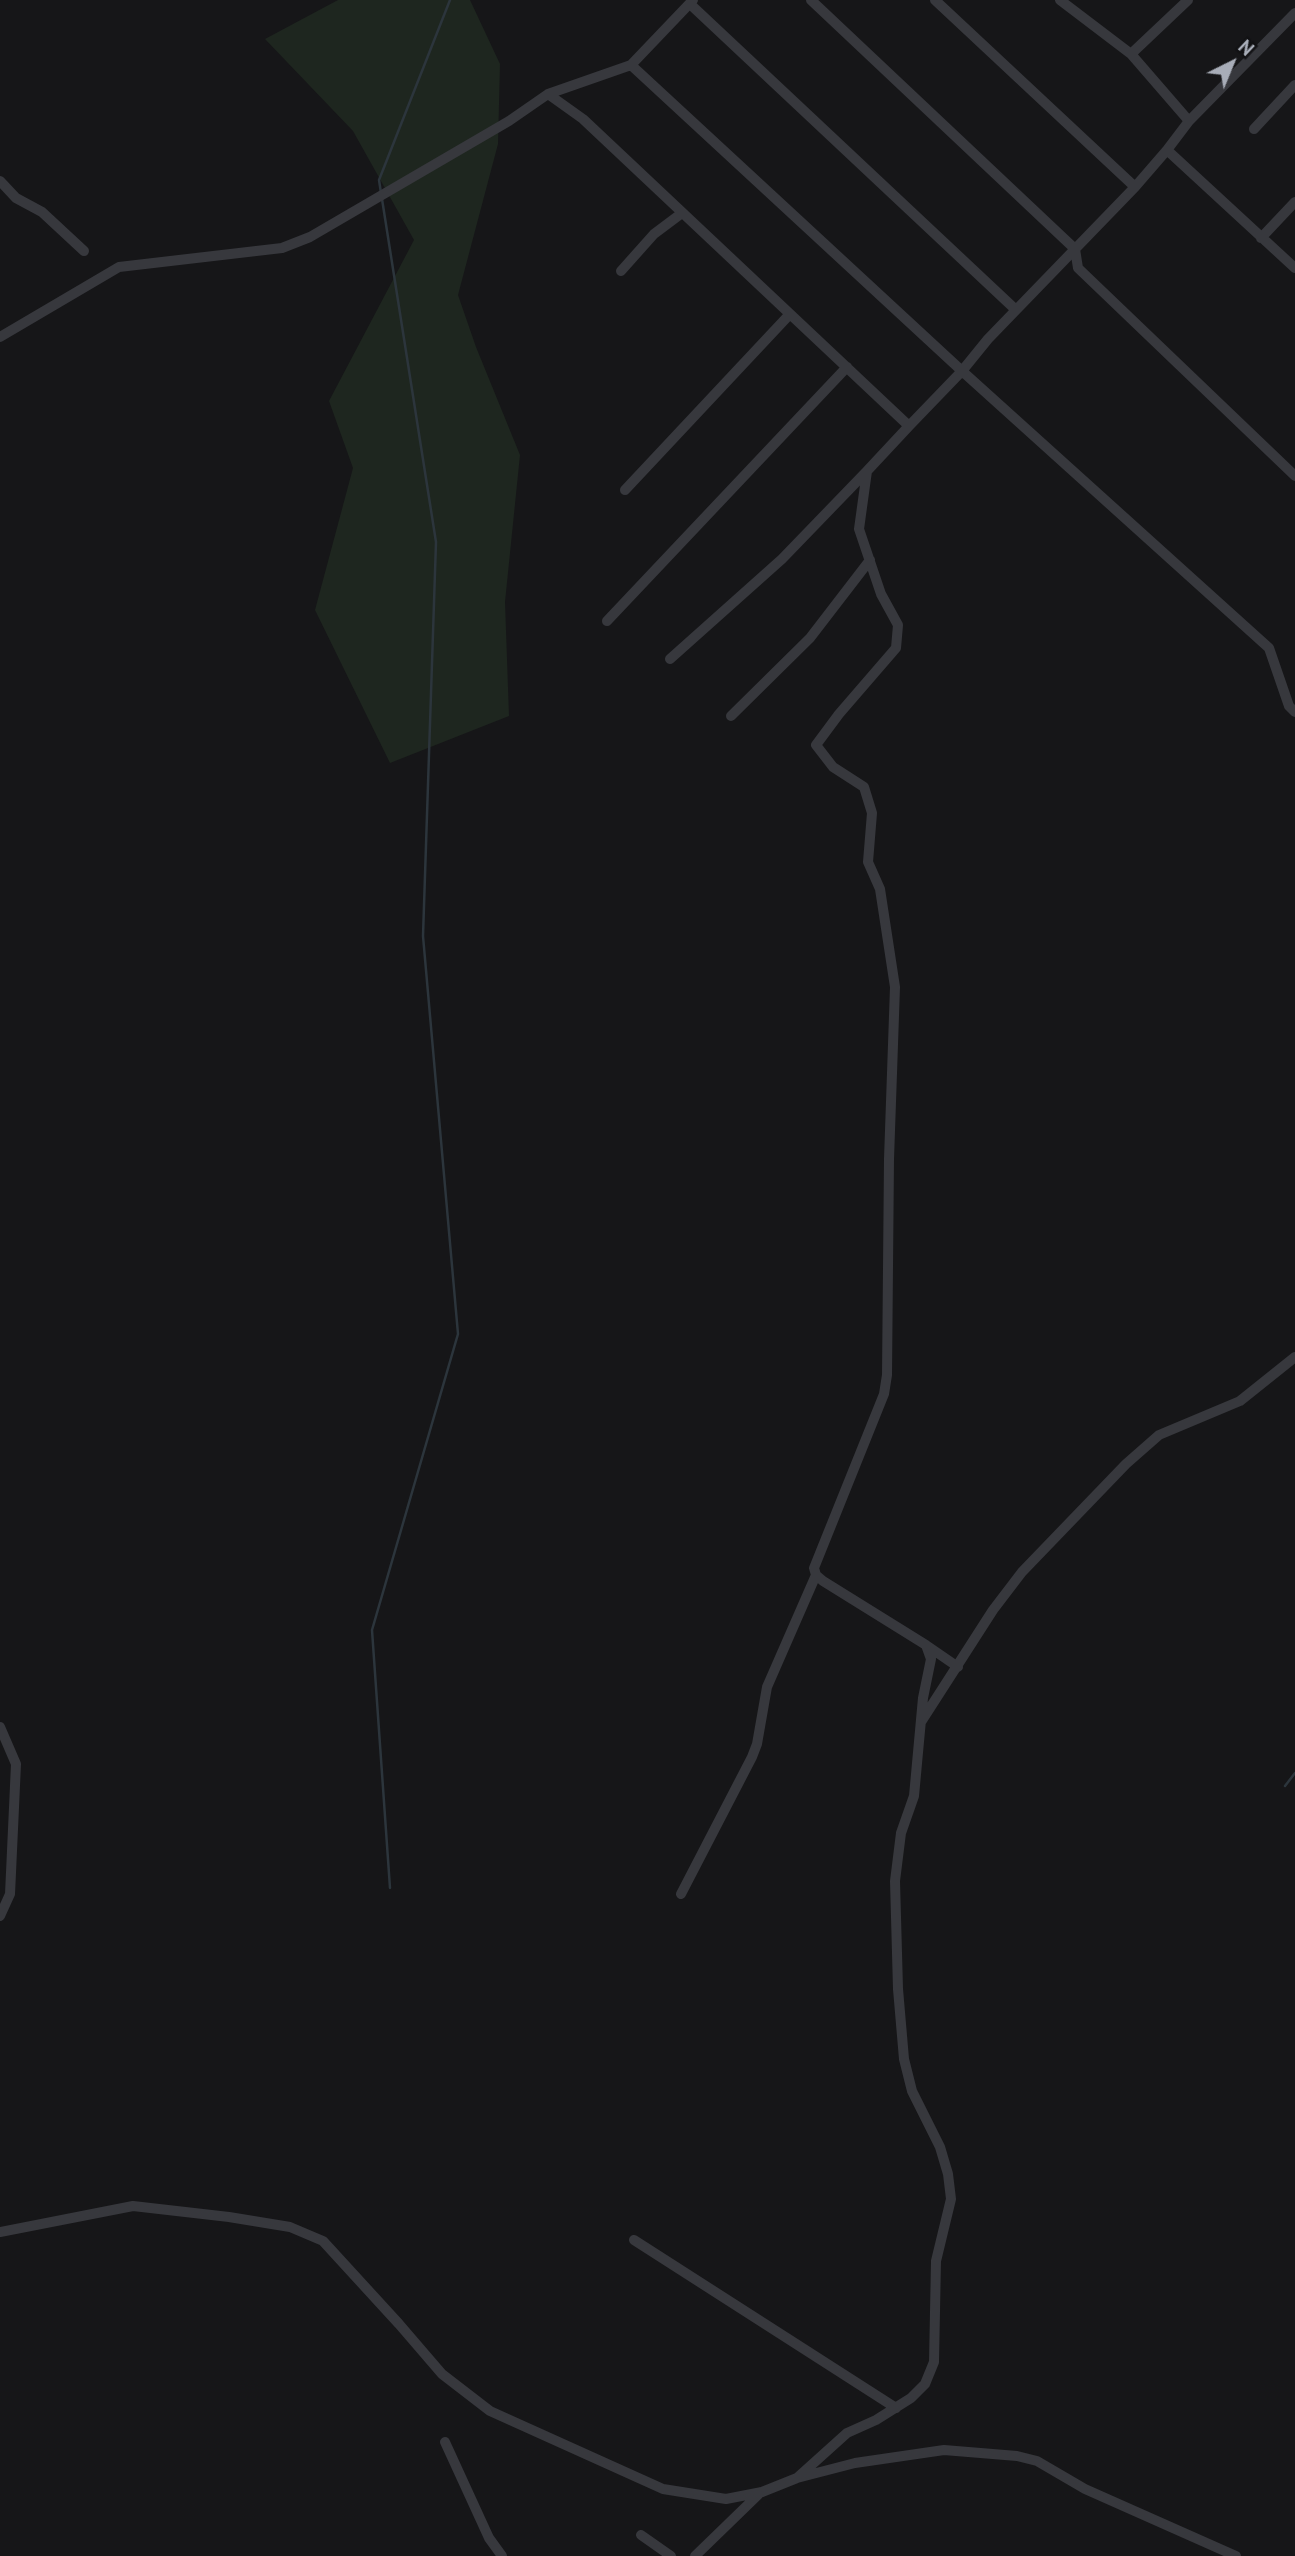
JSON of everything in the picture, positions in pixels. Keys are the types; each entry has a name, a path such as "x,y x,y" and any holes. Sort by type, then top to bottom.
{"street":[{"path":"811,0 1076,249 1078,268 1295,476"},
{"path":"934,0 1135,187"},
{"path":"1060,0 1074,4 1131,54 1189,121"},
{"path":"1131,54 1188,0"},
{"path":"0,337 120,267 282,248 310,237 509,121 548,94 631,65 692,2 1016,310"},
{"path":"670,660 782,559 1135,187 1189,121 1295,13"},
{"path":"631,65 962,371 1269,648 1289,706 1295,712"},
{"path":"1254,129 1295,85"},
{"path":"548,94 583,119 909,426"},
{"path":"1167,149 1295,268"},
{"path":"0,181 16,198 42,212 84,251"},
{"path":"1261,238 1295,202"},
{"path":"621,271 654,234 682,213"},
{"path":"625,490 790,314"},
{"path":"607,621 847,367"},
{"path":"681,1894 752,1757 757,1744 767,1687 816,1575 814,1568 820,1551 884,1394 887,1375 889,1172 895,988 880,889 868,862 872,813 864,786 833,767 816,746 896,648 898,625 881,594 859,528 867,471"},
{"path":"731,716 810,638 870,560"},
{"path":"921,1723 993,1610 1022,1572 1126,1464 1159,1435 1240,1401 1295,1357"},
{"path":"816,1575 958,1667"},
{"path":"797,2479 847,2433 911,2398 925,2384 934,2362 936,2261 951,2199 948,2174 940,2147 912,2091 904,2059 898,1989 895,1881 901,1833 914,1796 930,1659 926,1645"},
{"path":"0,1727 16,1765 10,1894 0,1916"},
{"path":"0,2232 133,2206 290,2227 323,2241 400,2323 442,2374 490,2411 663,2489 726,2499 762,2492 855,2463 944,2449 1017,2456 1037,2461 1086,2489 1236,2556"},
{"path":"634,2239 896,2408"},
{"path":"445,2442 489,2538 502,2556"},
{"path":"695,2556 762,2492"},
{"path":"641,2535 671,2556"}],"shaded area":[{"path":"338,0 470,0 500,64 498,144 458,295 520,455 505,602 509,716 390,763 315,610 353,468 329,401 414,240 353,131 265,39"}],"waterway":[{"path":"381,193 379,180 450,0"},
{"path":"382,199 436,542 423,936 458,1334 372,1630 390,1888"},
{"path":"1285,1786 1295,1773"}]}
